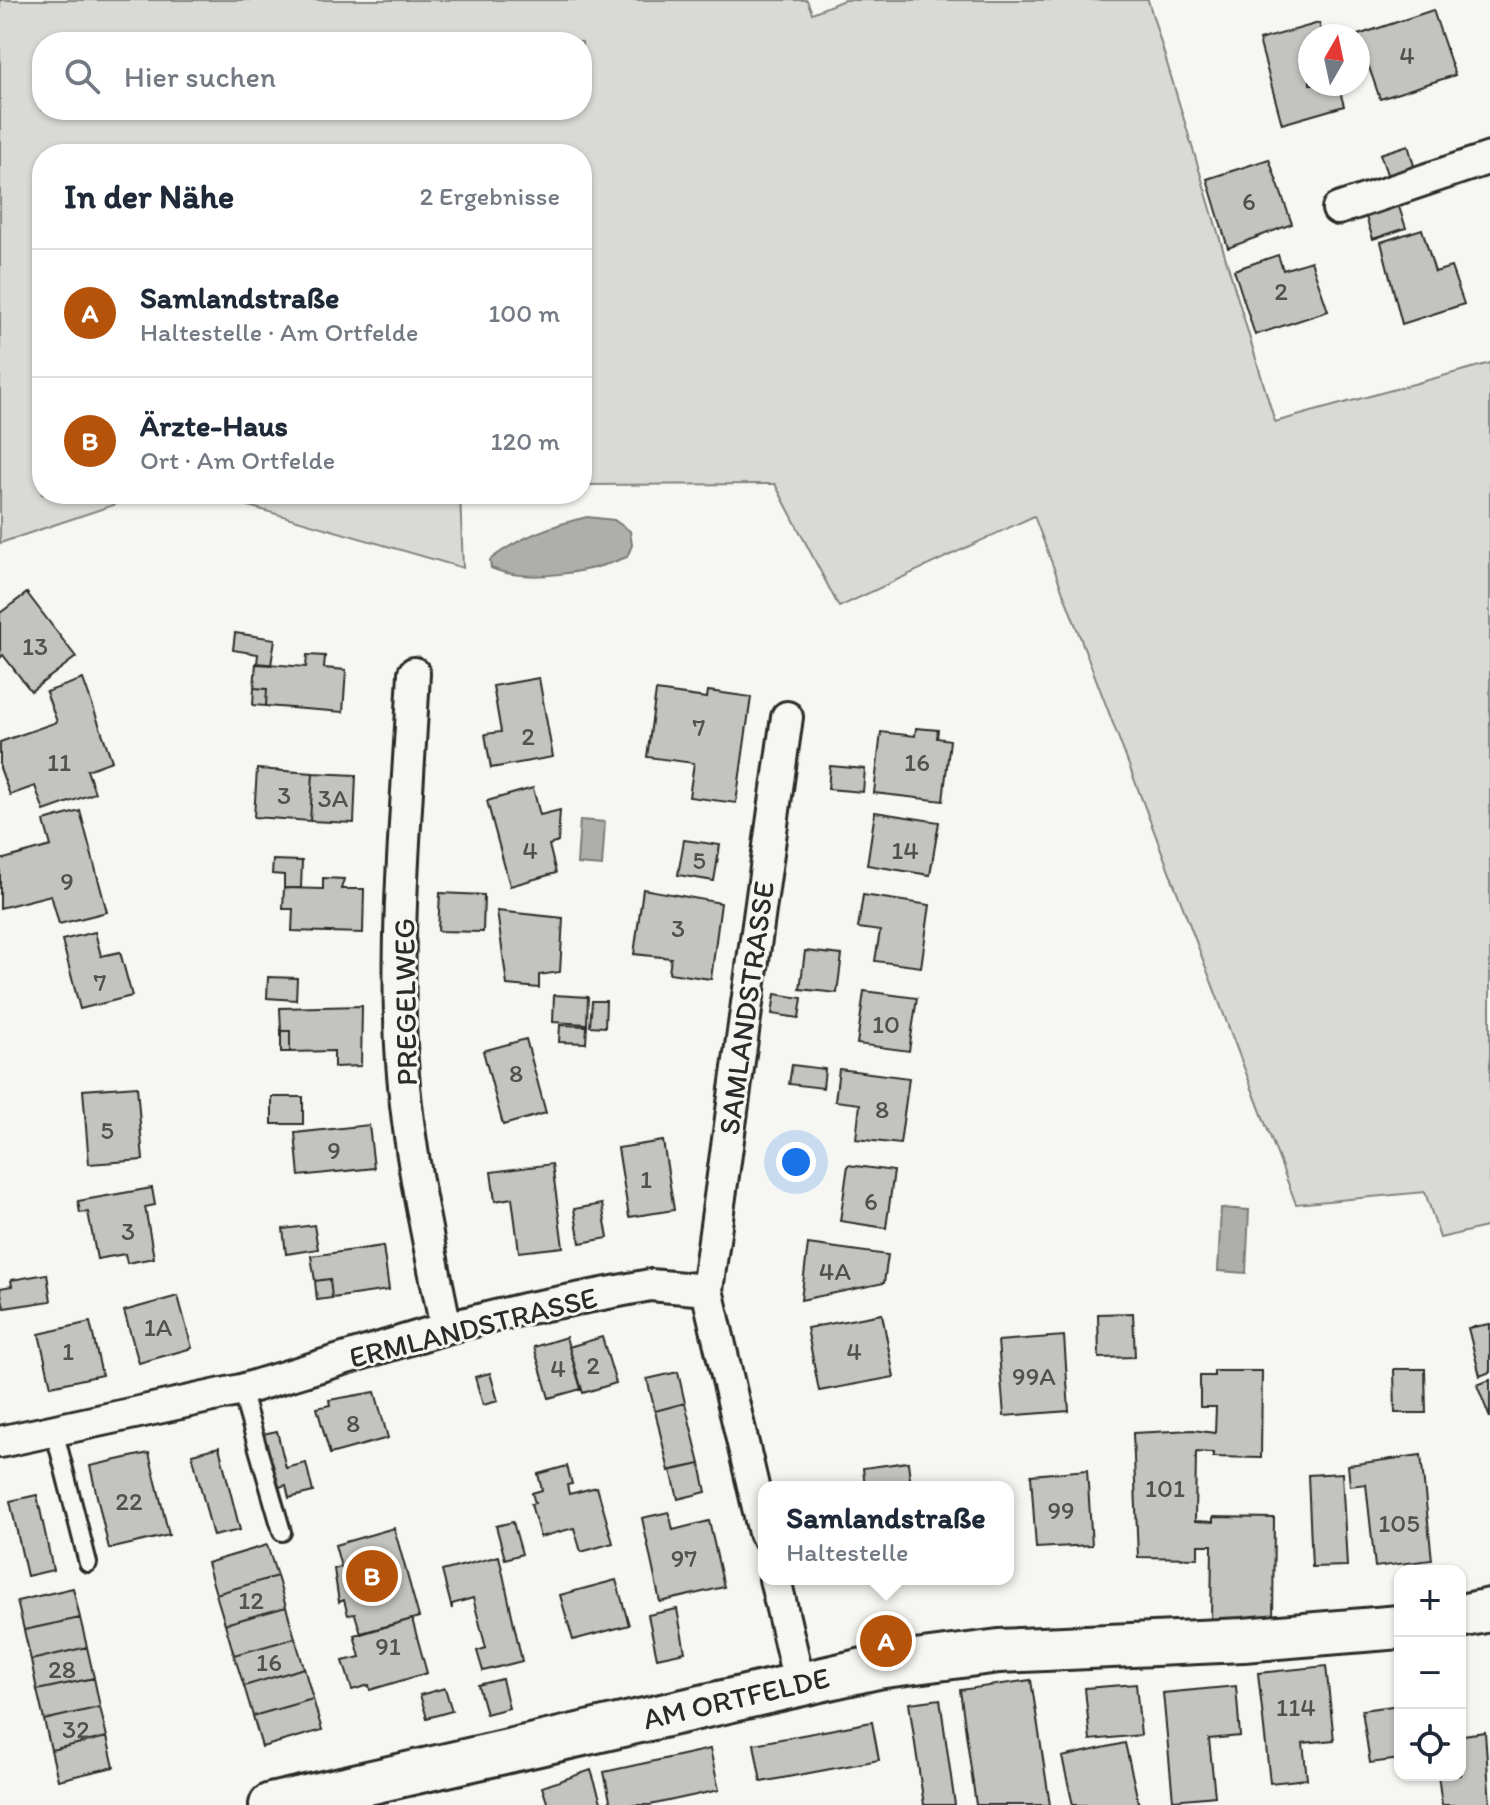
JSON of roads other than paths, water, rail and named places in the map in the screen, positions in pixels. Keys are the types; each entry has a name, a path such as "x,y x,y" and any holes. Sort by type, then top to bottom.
{"main road":[{"path":"1466,1615 1490,1610"},
{"name":"AM ORTFELDE","path":"271,1805 799,1682 999,1651 1243,1640 1394,1627"}],"street":[{"path":"1338,209 1490,158"},
{"name":"PREGELWEG","path":"414,673 402,932 401,1044 411,1156 446,1328"},
{"name":"SAMLANDSTRASSE","path":"758,1507 707,1290 787,717"},
{"name":"ERMLANDSTRASSE","path":"0,1442 241,1390 446,1328 650,1285 707,1290"},
{"path":"776,1585 799,1682"}],"lane":[{"path":"241,1390 282,1532"},
{"path":"54,1430 88,1563"}],"place":[{"name":"Ärzte-Haus","path":"372,1576"},
{"name":"Samlandstraße","path":"886,1641"}]}
